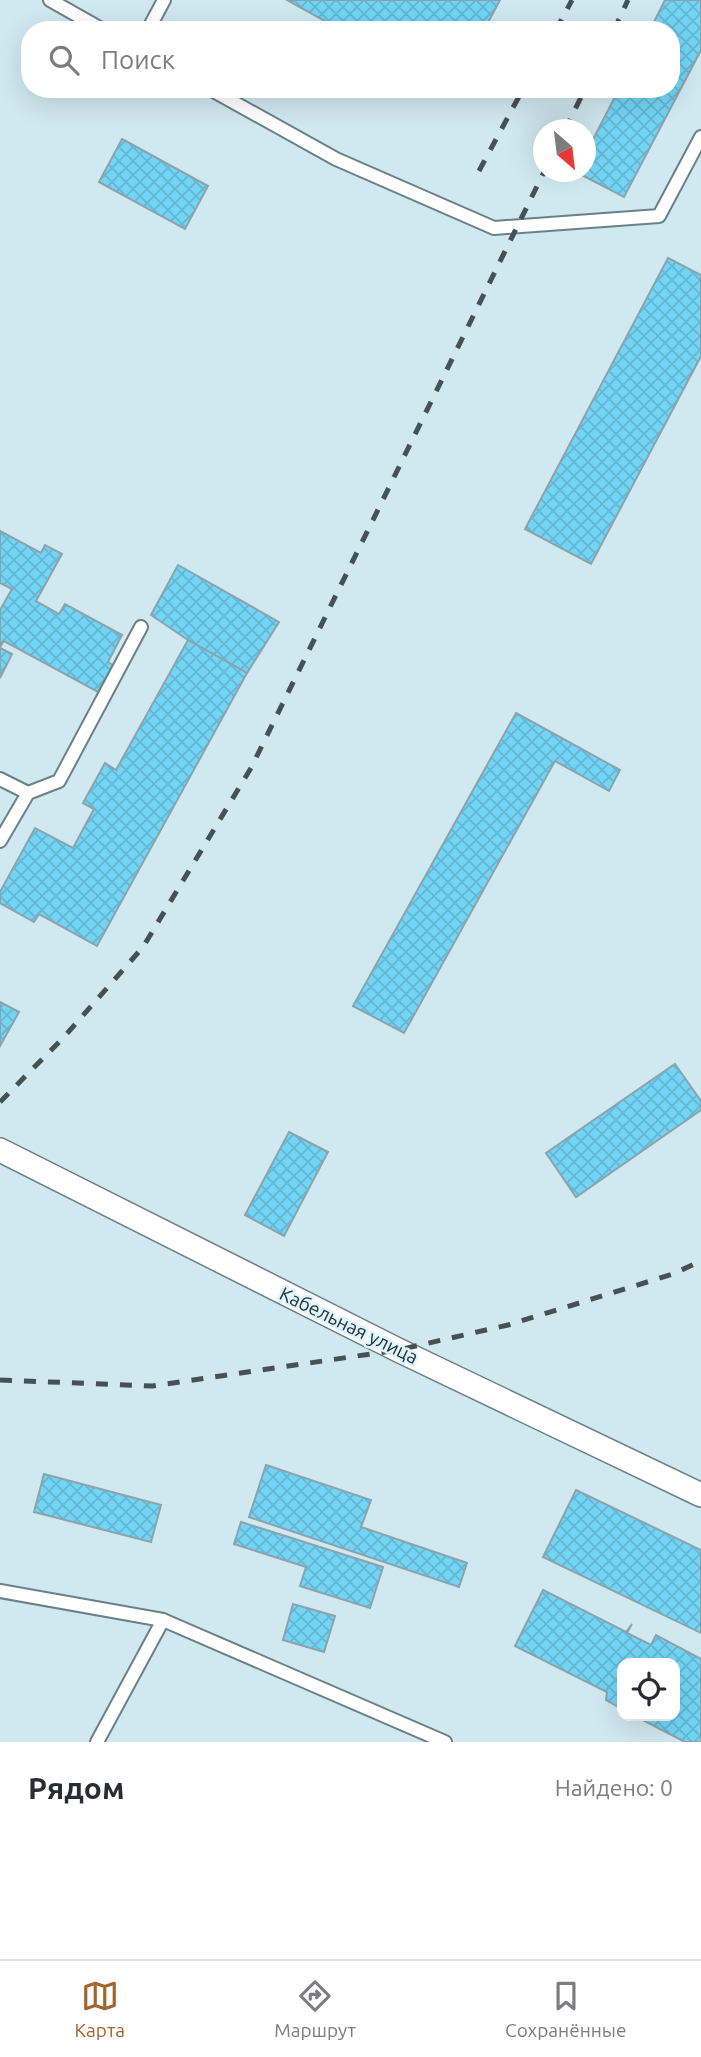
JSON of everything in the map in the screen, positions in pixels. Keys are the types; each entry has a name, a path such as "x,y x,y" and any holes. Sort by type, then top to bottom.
{"street":[{"name":"Кабельная улица","path":"0,1150 398,1350 698,1487"}],"lane":[{"path":"50,0 87,21"},
{"path":"153,21 164,0"},
{"path":"226,98 336,159 494,228 659,216 701,137"},
{"path":"0,841 28,793 58,781 141,627"},
{"path":"0,779 28,793"},
{"path":"0,1591 163,1620 445,1742"},
{"path":"97,1742 163,1620"}],"building":[{"path":"287,0 500,0 489,21 325,21"},
{"path":"665,0 701,0 701,50 680,90 680,21 654,21"},
{"path":"614,98 676,98 624,197 595,182 596,134"},
{"path":"122,139 208,186 185,229 99,182"},
{"path":"668,258 701,275 701,356 591,564 525,529"},
{"path":"0,531 41,553 45,545 62,554 36,601 59,614 65,604 122,635 108,662 113,665 98,692 4,641 0,647 0,610 12,589 0,583"},
{"path":"178,565 279,622 247,673 188,640 151,615"},
{"path":"188,640 247,673 97,946 39,914 34,922 0,903 0,892 35,828 73,848 94,809 83,803 105,763 116,770"},
{"path":"0,648 12,654 0,678"},
{"path":"516,713 620,770 609,791 555,761 404,1033 353,1006"},
{"path":"0,1002 19,1012 0,1046"},
{"path":"675,1064 701,1101 701,1110 576,1197 546,1153"},
{"path":"289,1132 328,1152 284,1236 245,1215"},
{"path":"266,1465 371,1500 361,1527 467,1563 459,1587 249,1517"},
{"path":"44,1474 161,1505 151,1542 34,1512"},
{"path":"576,1490 701,1550 701,1633 543,1557"},
{"path":"241,1522 383,1567 370,1608 300,1586 306,1567 234,1544"},
{"path":"543,1590 626,1632 632,1624 627,1633 651,1645 656,1635 701,1659 701,1742 685,1742 645,1721 680,1721 680,1658 617,1658 617,1706 606,1700 607,1692 515,1646"},
{"path":"293,1604 335,1616 324,1652 283,1640"}],"railway":[{"path":"561,21 572,0"},
{"path":"618,21 628,0"},
{"path":"479,171 518,98"},
{"path":"570,119 581,98"},
{"path":"0,1102 64,1037 143,947 251,768 539,182"},
{"path":"0,1380 152,1386 398,1350 508,1325 673,1274 701,1261"}]}
